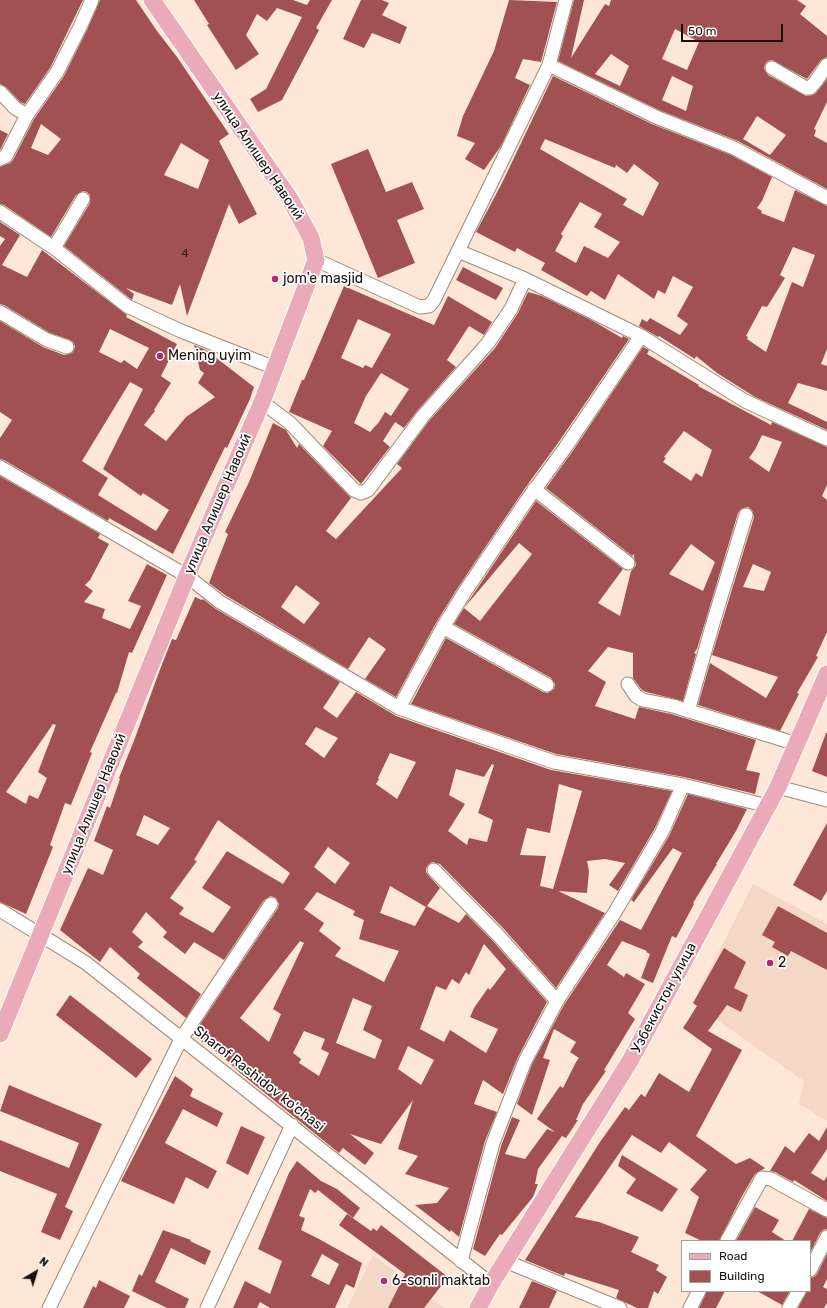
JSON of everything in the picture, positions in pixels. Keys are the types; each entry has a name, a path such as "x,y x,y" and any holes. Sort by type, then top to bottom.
{"main road":[{"name":"улица Алишер Навоий","path":"0,1034 187,576 262,402 316,260 311,238 290,199 152,0"},
{"name":"Узбекистон улица","path":"478,1308 505,1261 630,1062 778,787 827,674"}],"street":[{"path":"0,160 6,156 27,115 57,72 92,0"},
{"path":"316,260 420,307 429,306 434,300 549,65 566,0"},
{"path":"549,65 656,117 734,148 827,198"},
{"path":"772,68 806,88 810,88 827,65"},
{"path":"0,92 15,108 27,115"},
{"path":"54,248 83,199"},
{"path":"0,212 54,248 127,306 181,331 275,368"},
{"path":"458,251 525,279 641,336 745,401 827,439"},
{"path":"262,402 290,422 354,490 361,493 368,490 423,416 488,343 511,309 525,279"},
{"path":"0,312 47,340 67,347"},
{"path":"399,708 443,627 534,489 565,448 641,336"},
{"path":"0,467 187,576 220,602 399,708 554,762 683,784 768,806"},
{"path":"534,489 628,563"},
{"path":"688,711 746,515"},
{"path":"443,627 547,685"},
{"path":"628,684 636,696 643,700 673,706 797,744"},
{"path":"461,1261 494,1143 525,1061 557,1001 615,912 662,832 683,784"},
{"path":"778,787 827,800"},
{"path":"434,870 497,934 557,1001"},
{"path":"49,1308 181,1039 271,904"},
{"name":"Sharof Rashidov ko'chasi","path":"0,910 86,963 491,1284"},
{"path":"207,1308 292,1125"},
{"path":"728,1240 762,1178 771,1179 827,1210"},
{"path":"811,1268 827,1237"},
{"path":"505,1261 620,1308"},
{"path":"690,1308 698,1292"},
{"path":"789,1308 798,1292"}],"shaded area":[{"name":"2","path":"753,884 827,924 827,1121 799,1104 804,1081 693,1003"},
{"name":"6-sonli maktab","path":"373,1255 443,1307 443,1308 347,1308"}],"building":[{"path":"0,0 83,0 50,68 25,104 20,102 6,87 0,84"},
{"path":"100,0 136,0 229,134 219,141 257,214 239,224 229,204 187,316 180,284 172,305 126,288 134,294 132,300 64,246 90,203 90,195 87,192 83,191 76,195 51,237 4,205 0,204 0,167 10,163 13,160 34,119 64,76","holes":["41,124 61,139 48,155 31,148","181,143 209,160 198,189 164,175"]},
{"path":"194,0 293,0 307,5 310,0 332,0 316,28 319,30 282,100 258,112 250,99 266,89 302,17 277,8 267,21 257,14 246,35 259,54 236,70 207,25 209,24"},
{"path":"361,0 382,0 389,3 382,15 407,27 400,44 372,33 364,48 343,39"},
{"path":"509,0 557,2 541,62 523,59 515,78 530,85 501,146 484,170 465,159 475,143 457,136 463,116 494,51"},
{"path":"574,0 584,0 571,58 605,4 609,6 611,0 797,0 806,6 800,14 827,36 827,57 821,60 807,79 772,60 765,64 764,68 768,75 806,96 816,93 827,79 827,102 814,129 816,130 814,136 827,143 827,189 738,141 659,110 558,61","holes":["675,29 699,42 687,70 662,59","611,54 629,66 620,86 595,74","672,76 693,86 686,111 662,100","757,116 786,135 770,155 743,139"]},
{"path":"553,76 652,124 731,155 772,177 762,201 757,208 762,211 761,213 784,222 795,190 827,206 827,349 821,364 827,366 827,391 798,383 788,403 827,422 827,430 755,397 717,373 696,356 695,359 659,336 658,337 639,326 642,319 647,322 650,318 680,335 688,324 677,316 693,287 673,276 665,294 658,290 654,299 618,274 605,300 591,291 587,296 541,270 545,263 517,248 515,252 476,232 502,183","holes":["545,139 615,168 616,165 627,173 634,164 659,183 643,216 623,205 627,199 540,149","580,202 602,214 594,227 620,242 608,258 584,246 576,263 555,251 563,236 561,234","793,247 815,255 803,287 792,282 766,352 747,339 748,337 746,336 762,306 767,307 785,278 780,275"]},
{"path":"0,130 8,134 0,150"},
{"path":"368,149 386,192 412,182 424,209 397,220 415,263 378,278 331,164"},
{"path":"0,222 20,235 2,265 27,277 42,250 127,315 126,317 177,344 161,376 171,383 154,410 155,411 144,425 166,441 186,417 215,397 198,383 204,373 200,370 194,345 206,350 254,387 227,448 225,447 173,554 109,518 108,521 0,459 0,438 12,420 0,412 0,321 43,347 64,355 72,353 75,346 70,340 50,333 0,304 0,246 5,239 0,236","holes":["110,329 149,348 137,369 124,360 121,363 99,352","130,382 143,389 103,469 141,496 143,493 169,510 156,531 98,495 108,478 82,461"]},
{"path":"463,267 503,288 496,300 456,280"},
{"path":"344,286 434,325 448,296 492,322 484,335 469,326 447,360 456,367 404,428 395,422 383,441 390,447 361,484 323,446 332,431 289,412 302,380 304,380","holes":["358,319 391,334 372,368 365,365 363,368 341,358","381,373 409,389 391,416 385,412 370,432 354,423 366,396"]},
{"path":"528,292 542,296 593,321 622,338 623,336 629,339 457,589 436,623 396,697 365,679 386,649 369,637 348,669 225,595 209,583 228,534 225,532 249,482 273,423 286,430 297,448 299,444 351,498 326,531 336,539 402,468 397,464 429,421 495,348 518,313","holes":["296,585 320,603 304,624 281,607"]},
{"path":"643,347 649,350 647,354 699,385 698,386 771,425 772,422 827,447 827,485 822,496 827,500 827,632 816,656 818,657 797,693 799,694 780,731 698,705 710,663 766,698 778,677 712,655 754,517 752,510 748,507 741,509 738,513 697,649 694,653 696,654 683,701 642,690 633,678 633,653 608,647 588,671 606,682 595,706 635,719 639,707 671,714 756,740 746,770 760,773 755,794 684,777 556,754 411,704 446,638 543,692 548,693 554,689 555,684 551,678 454,624 464,608 536,501 623,569 598,603 620,616 631,571 636,565 634,554 632,556 546,488","holes":["684,431 712,450 702,477 696,473 691,481 663,462 666,458 664,457","762,435 782,442 769,472 749,458","519,543 532,554 480,621 464,608","691,544 715,562 703,591 669,574","753,564 771,572 764,591 743,587"]},
{"path":"0,476 100,534 98,538 109,544 90,580 85,585 93,591 84,602 105,609 102,618 130,629 141,606 128,601 147,564 167,575 132,653 129,652 117,693 90,752 92,753 71,805 65,803 50,845 53,847 26,914 0,902","holes":["53,724 56,725 38,772 47,778 38,799 29,795 26,804 6,792"]},
{"path":"195,597 202,600 203,599 216,609 340,682 323,708 337,718 356,692 396,716 551,770 672,791 655,828 618,891 609,885 625,863 605,859 587,861 589,871 587,893 558,891 605,913 556,988 503,928 440,864 432,862 426,868 428,875 440,888 427,906 459,923 466,914 491,939 547,1002 518,1057 503,1094 483,1080 474,1104 497,1112 485,1141 459,1237 451,1230 450,1232 415,1205 437,1203 449,1188 405,1174 418,1156 398,1149 413,1100 381,1144 350,1134 374,1153 365,1165 343,1148 339,1153 239,1072 222,1056 193,1035 278,908 279,904 276,898 271,896 264,900 224,960 194,942 185,954 163,937 167,932 146,912 132,932 143,942 138,947 201,994 186,1018 137,978 140,974 110,947 100,962 60,930 88,868 103,875 113,850 94,841 107,806 110,808 120,779 119,778 172,639 176,640","holes":["316,727 338,738 324,758 305,744","390,753 416,762 397,799 376,784 379,779 378,778","492,764 494,765 478,813 493,820 487,842 469,838 467,845 448,831 465,804 449,795 456,769 484,777","559,784 582,791 553,889 540,886 546,856 520,855 527,828 550,833","144,815 170,828 158,845 136,835","218,820 290,873 283,884 227,851 202,888 231,907 213,933 179,914 184,908 170,898 197,861 194,860","328,847 350,863 335,884 314,867","390,886 426,907 415,926 380,913","317,892 355,911 353,915 364,920 359,939 399,951 384,982 335,956 341,948 319,931 324,923 304,909","300,941 304,943 273,1009 281,1014 269,1042 240,1018","484,944 506,969 490,990 488,988 474,1008 470,1017 498,1029 486,1053 450,1030 444,1042 420,1029 436,986 446,990 452,979 459,984 466,972 469,975","353,998 372,1006 363,1030 382,1040 375,1059 336,1043","304,1031 325,1039 321,1049 329,1053 319,1076 299,1063 301,1059 293,1053","408,1046 434,1060 421,1085 398,1069"]},
{"path":"827,733 827,777 812,771"},
{"path":"688,794 747,809 736,831 693,903 694,904 676,938 672,936 653,983 641,978 650,954 646,952 647,951 622,941 607,965 624,977 626,973 645,984 628,1013 635,1019 604,1070 606,1071 583,1104 576,1120 578,1120 566,1138 562,1136 538,1169 535,1184 538,1184 533,1197 502,1235 500,1234 485,1256 473,1249 501,1146 512,1117 520,1120 505,1154 525,1159 547,1129 555,1132 537,1119 560,1086 563,1088 579,1058 570,1052 576,1042 554,1029 543,1058 550,1060 532,1115 517,1104 532,1064 564,1005 620,920 641,930 682,853 673,848 634,902 631,900 669,836"},
{"path":"827,823 827,891 821,901 793,885"},
{"path":"778,906 827,933 827,970 791,951 788,956 772,947 775,942 762,935"},
{"path":"724,948 746,962 734,988 748,995 741,1012 727,1005 708,1031 742,1050 696,1136 736,1164 750,1158 765,1168 755,1174 720,1240 700,1240 685,1233 699,1197 690,1190 707,1170 669,1142 661,1153 632,1135 575,1217 599,1222 639,1237 631,1252 659,1265 656,1270 667,1277 658,1294 654,1291 648,1308 637,1308 616,1298 619,1290 565,1273 564,1276 525,1260 600,1142 625,1107 629,1110 641,1094 645,1097 659,1073 689,1092 712,1049 683,1028 697,1006 693,1003"},
{"path":"70,995 152,1059 136,1078 56,1015"},
{"path":"175,1076 193,1089 190,1096 223,1113 217,1127 183,1109 165,1143 217,1171 208,1189 186,1177 174,1204 121,1181"},
{"path":"9,1085 102,1124 65,1207 73,1211 60,1240 41,1232 57,1194 0,1171 0,1140 69,1168 79,1143 0,1111"},
{"path":"241,1126 265,1137 248,1175 226,1163"},
{"path":"827,1127 827,1149 811,1173 824,1181 827,1176 827,1201 794,1180 793,1182 775,1172 770,1171 785,1146 794,1153 809,1133 819,1141"},
{"path":"622,1155 678,1189 662,1212 626,1193 636,1179 618,1166"},
{"path":"297,1161 321,1181 337,1189 360,1208 353,1218 318,1190 315,1193 310,1189 299,1216 305,1218 301,1230 362,1263 354,1288 346,1284 335,1308 270,1308 260,1302 257,1308 233,1308 245,1281 270,1294 282,1261 258,1249 289,1173","holes":["322,1254 339,1264 329,1285 311,1276"]},
{"path":"755,1207 779,1220 772,1232 784,1240 737,1240"},
{"path":"809,1209 827,1218 827,1229 820,1233 811,1251 811,1240 793,1240"},
{"path":"347,1214 371,1231 373,1228 377,1231 381,1225 448,1277 424,1308 388,1308 405,1274 339,1225"},
{"path":"163,1230 191,1240 190,1241 211,1251 205,1265 171,1248 155,1282 189,1299 185,1308 167,1308 132,1291 139,1274 142,1276"},
{"path":"827,1254 827,1279 823,1287 827,1289 827,1303 824,1308 798,1308 806,1292 811,1292 811,1278 817,1274"},
{"path":"99,1280 130,1296 124,1308 83,1308 93,1286 96,1288"},
{"path":"532,1281 557,1291 549,1308 519,1308"},
{"path":"707,1292 724,1292 716,1308 699,1308"},
{"path":"759,1292 789,1292 782,1305"}],"place":[{"name":"jom'e masjid","path":"275,279"},
{"name":"Mening uyim","path":"160,356"},
{"name":"2","path":"770,963"},
{"name":"6-sonli maktab","path":"384,1281"}]}
